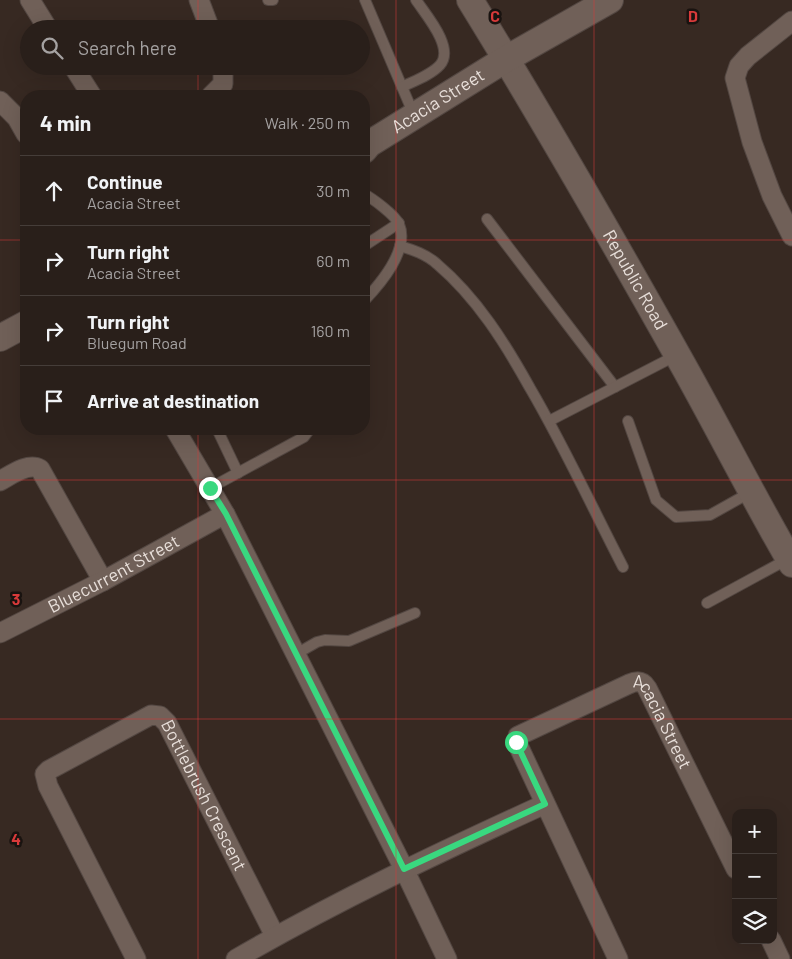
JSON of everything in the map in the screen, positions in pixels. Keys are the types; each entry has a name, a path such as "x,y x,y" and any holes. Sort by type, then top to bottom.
{"street":[{"path":"30,0 42,20"},
{"path":"199,0 207,20"},
{"name":"Republic Road","path":"470,0 606,228 677,355 750,492 791,561"},
{"name":"Acacia Street","path":"370,144 506,59 610,0"},
{"path":"792,21 748,56 739,66 735,78 752,142 772,196 792,236"},
{"path":"79,75 88,90"},
{"path":"217,90 223,84 224,75"},
{"path":"0,101 20,124"},
{"path":"0,338 20,327"},
{"path":"179,435 226,514 404,869 447,959"},
{"path":"0,481 28,468 37,467 103,581"},
{"name":"Bluecurrent Street","path":"0,633 103,581 226,514"},
{"name":"Acacia Street","path":"618,959 517,744 518,736 629,684 641,682 647,688 732,861"},
{"name":"Bottlebrush Crescent","path":"136,959 48,786 45,774 49,770 151,715 160,716 167,723 275,936"},
{"path":"236,959 275,936 404,869 545,804"},
{"path":"773,944 780,959"}],"lane":[{"path":"268,0 274,0"},
{"path":"365,0 415,116"},
{"path":"402,87 436,68 444,58 445,48 442,40 416,0"},
{"path":"370,198 382,206 399,223 400,246 391,268 370,294"},
{"path":"487,219 615,387"},
{"path":"370,242 399,223"},
{"path":"400,246 421,253 436,263 462,288 508,348 549,421 623,568"},
{"path":"549,421 677,355"},
{"path":"628,421 656,500 676,517 710,515 750,492"},
{"path":"220,435 238,473"},
{"path":"210,488 306,435"},
{"path":"708,603 791,561"},
{"path":"296,654 317,642 325,640 349,641 415,613"}],"route":[{"path":"210,488 226,514 404,869 545,804 516,742"}]}
